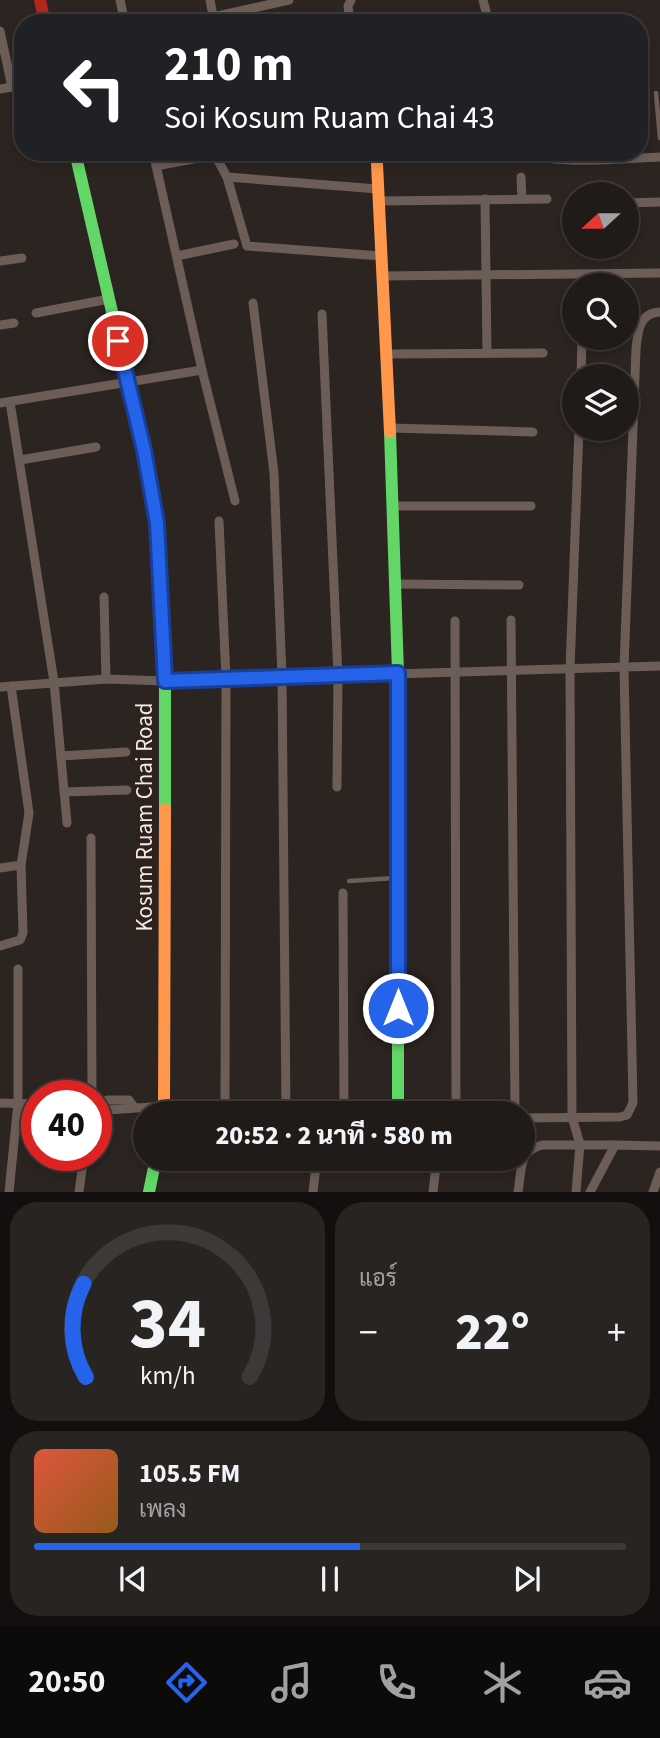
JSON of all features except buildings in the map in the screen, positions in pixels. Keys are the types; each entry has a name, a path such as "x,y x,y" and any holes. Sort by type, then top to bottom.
{"street":[{"path":"234,14 289,0"},
{"path":"0,31 12,87 0,89"},
{"name":"Kosum Ruam Chai Road","path":"77,161 144,450 157,523 165,681 165,1101"},
{"path":"155,161 234,500"},
{"path":"156,166 183,161"},
{"path":"218,161 227,177 247,246 381,256"},
{"path":"377,164 394,506 398,673 398,1101"},
{"path":"227,177 378,195 547,199"},
{"path":"521,177 522,199"},
{"path":"485,199 487,354"},
{"path":"639,203 660,202"},
{"path":"177,256 234,244"},
{"path":"0,261 22,258"},
{"path":"383,276 660,273"},
{"path":"36,313 109,299"},
{"path":"253,303 274,472 282,676 286,1101"},
{"path":"535,1118 620,1117 627,1115 633,1103 624,667 636,349 642,320 647,315 660,312"},
{"path":"322,313 338,676 337,787"},
{"path":"0,325 14,323"},
{"path":"387,354 543,353"},
{"path":"0,403 202,370"},
{"path":"10,402 54,682 67,823"},
{"path":"390,428 533,432"},
{"path":"576,1192 580,1144 572,1117 570,669 579,441"},
{"path":"20,460 96,447"},
{"path":"394,506 531,506"},
{"path":"219,521 226,678 225,1101"},
{"path":"395,584 519,585"},
{"path":"104,597 106,679"},
{"path":"511,620 515,1101"},
{"path":"455,621 456,1101"},
{"path":"0,687 106,679 165,681 660,666"},
{"path":"0,946 20,940 23,933 21,865 29,813 11,686"},
{"path":"61,757 126,752"},
{"path":"64,792 127,790"},
{"path":"91,838 92,1080"},
{"path":"0,868 21,865"},
{"path":"343,893 344,1101"},
{"path":"9,1192 18,1103 18,969"},
{"path":"112,1100 129,1100 133,1106"},
{"path":"0,1103 21,1103"},
{"path":"518,1192 526,1153 542,1144 660,1146"},
{"path":"590,1192 615,1145"},
{"path":"79,1192 82,1171"},
{"path":"149,1192 153,1171"},
{"path":"313,1192 315,1171"},
{"path":"433,1192 435,1171"},
{"path":"653,1192 660,1172"}],"lane":[{"path":"656,93 660,138"},
{"path":"349,881 399,877"}],"traffic: fast":[{"path":"77,161 144,450 157,523 165,681 165,809"},
{"path":"390,432 398,673 398,1101"},
{"path":"149,1192 153,1171"}],"traffic: slow":[{"path":"377,164 390,432"},
{"path":"164,1101 165,809"}],"traffic: jam":[{"path":"40,0 43,14"}],"route":[{"path":"118,341 144,450 157,523 165,681 398,673 398,1008"}]}
